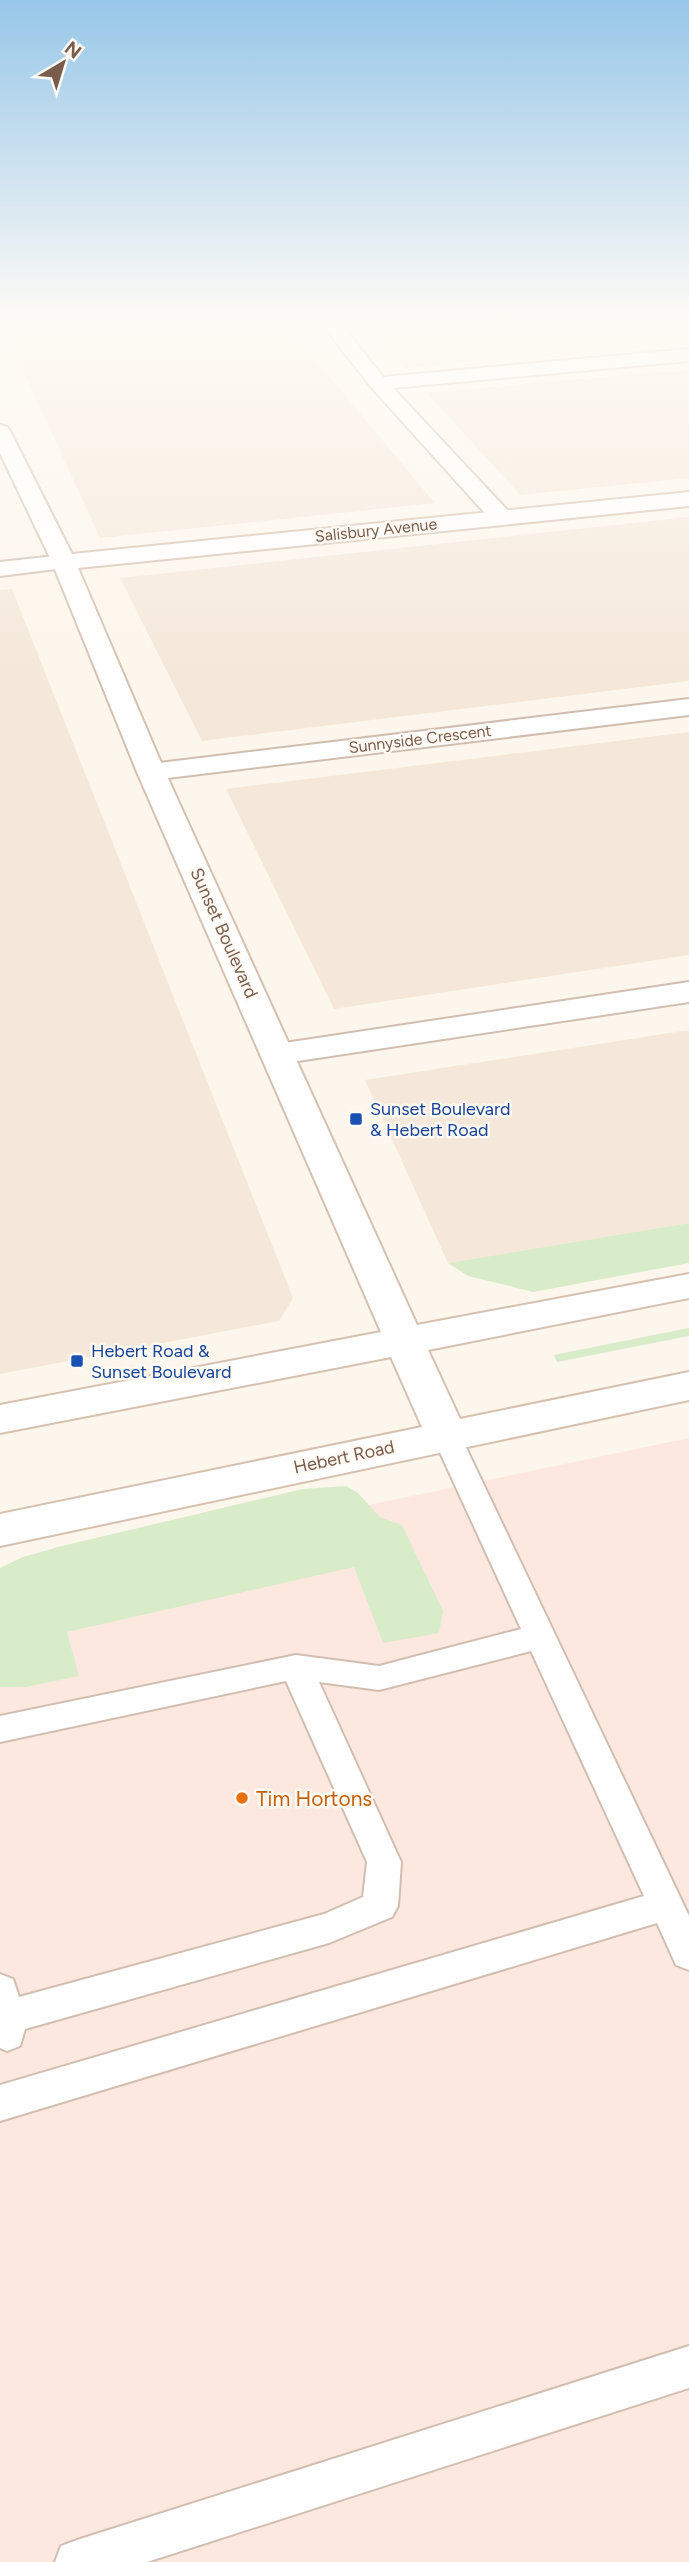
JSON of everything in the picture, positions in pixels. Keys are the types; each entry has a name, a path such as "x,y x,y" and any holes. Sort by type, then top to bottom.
{"street":[{"name":"Sunset Boulevard","path":"4,440 64,562 152,772 446,1435"},
{"path":"430,440 501,517"},
{"name":"Salisbury Avenue","path":"0,569 689,499"},
{"name":"Sunnyside Crescent","path":"152,772 689,707"},
{"path":"278,1054 689,992"},
{"path":"0,1419 689,1286"},
{"name":"Hebert Road","path":"0,1530 689,1386"}],"lane":[{"path":"446,1435 689,1954"},
{"path":"0,1729 296,1667 379,1678 541,1636"},
{"path":"4,2015 329,1928 380,1906 384,1861 296,1667"},
{"path":"0,2103 666,1905"},
{"path":"77,2562 689,2367"}],"shaded area":[{"path":"55,440 382,440 435,503 100,538"},
{"path":"469,440 689,440 689,478 520,495"},
{"path":"689,517 689,681 202,741 120,578"},
{"path":"12,589 293,1298 279,1321 0,1374 0,590"},
{"path":"689,732 689,955 334,1009 226,789"},
{"path":"689,1030 689,1223 448,1263 365,1080"},
{"path":"689,1438 689,2562 0,2562 0,1582"}],"green space":[{"path":"689,1223 689,1263 533,1292 468,1276 448,1263"},
{"path":"689,1328 689,1336 557,1362 554,1355"},
{"path":"346,1486 358,1493 380,1517 402,1525 443,1611 439,1633 383,1643 354,1567 67,1632 79,1676 26,1687 0,1687 0,1568 23,1557 62,1546 303,1489"}],"place":[{"name":"Sunset Boulevard & Hebert Road","path":"356,1119"},
{"name":"Hebert Road & Sunset Boulevard","path":"77,1361"},
{"name":"Tim Hortons","path":"242,1798"}]}
